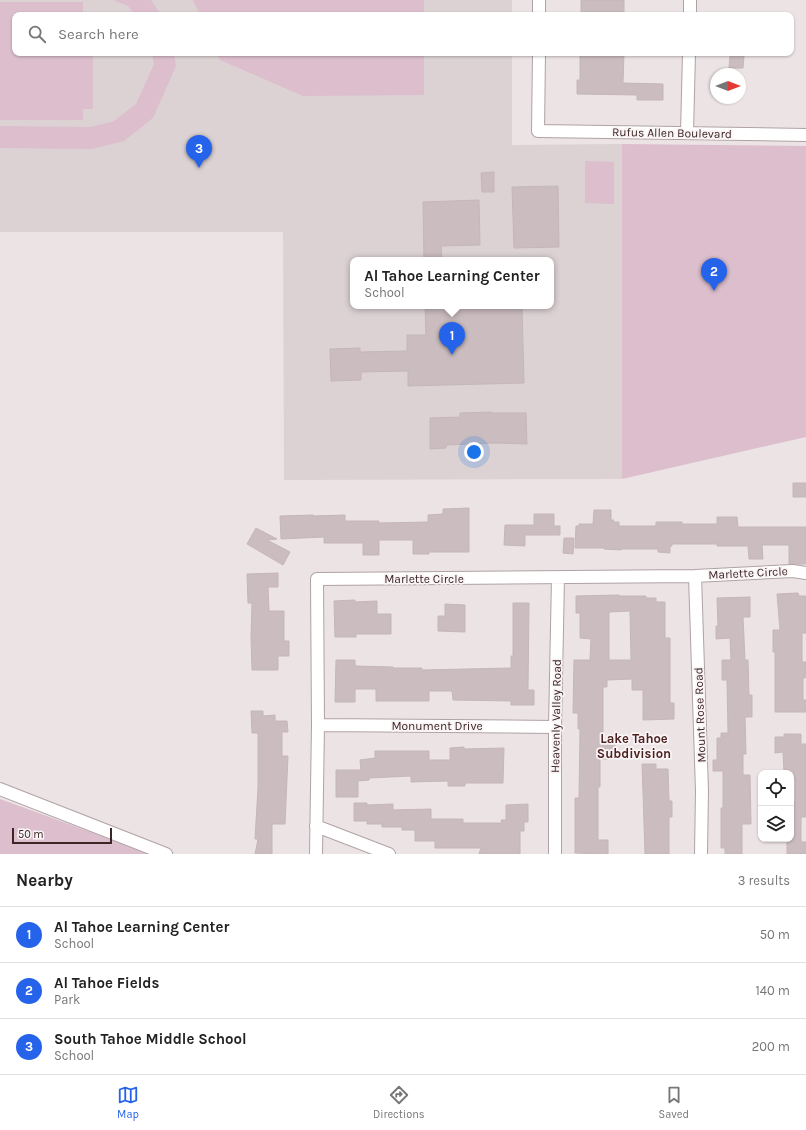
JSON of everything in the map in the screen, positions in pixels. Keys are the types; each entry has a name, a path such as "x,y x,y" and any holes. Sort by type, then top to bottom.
{"street":[{"path":"539,0 539,12"},
{"path":"690,0 690,12"},
{"name":"Rufus Allen Boulevard","path":"539,56 538,132 688,132 806,135"},
{"path":"688,132 689,56"},
{"name":"Marlette Circle","path":"316,854 318,725 317,579 695,576 793,571 806,573"},
{"name":"Mount Rose Road","path":"695,576 702,791 701,854"},
{"name":"Heavenly Valley Road","path":"555,854 555,727 558,578"},
{"name":"Monument Drive","path":"318,725 555,727"},
{"path":"0,789 166,854"},
{"path":"316,826 389,854"}],"shaded area":[{"path":"0,0 512,0 512,12 12,12 12,56 512,56 512,145 622,144 622,479 284,480 283,232 0,232"},
{"path":"113,0 151,0 159,12 133,12 128,6"},
{"path":"193,0 424,0 424,12 199,12"},
{"path":"0,2 83,2 83,12 12,12 12,56 93,56 93,109 83,109 83,120 0,120"},
{"path":"153,56 174,56 176,66 153,118 124,141 92,149 0,148 0,126 90,127 114,121 136,104 154,64"},
{"path":"218,56 424,56 424,95 303,96 220,60"},
{"path":"622,144 806,146 806,437 622,479"},
{"path":"585,161 614,162 614,204 585,203"},
{"path":"0,799 151,854 0,854"}],"building":[{"path":"581,0 624,0 624,12 581,12"},
{"path":"580,56 624,56 623,83 663,84 663,100 637,100 637,95 577,94 577,80 580,80"},
{"path":"730,56 744,56 743,68 729,68"},
{"path":"494,172 494,192 482,192 481,173"},
{"path":"558,186 559,247 514,248 512,187"},
{"path":"479,200 480,245 441,246 442,257 424,257 423,202"},
{"path":"425,309 522,309 524,383 408,386 408,371 361,372 361,380 331,381 330,349 360,348 360,352 407,351 407,335 426,335"},
{"path":"460,413 526,413 527,444 495,443 446,445 446,448 430,449 430,418 460,417"},
{"path":"793,483 806,483 806,497 793,497"},
{"path":"469,508 469,552 429,552 429,554 413,554 413,540 379,540 379,555 363,555 363,543 324,543 324,537 281,539 280,516 345,515 345,521 379,521 379,523 428,522 428,515 443,514 443,509"},
{"path":"594,510 611,510 611,520 614,520 613,522 619,522 619,526 656,526 656,522 717,524 717,517 737,517 738,527 806,527 806,564 789,564 789,545 762,545 763,559 749,559 748,546 717,546 717,544 672,544 672,546 670,546 670,553 658,552 658,549 621,550 604,548 575,548 576,526 579,526 579,524 593,524"},
{"path":"534,514 554,514 554,526 560,526 560,535 525,535 525,546 504,545 505,525 534,525"},
{"path":"256,528 277,539 267,540 290,552 283,565 247,544"},
{"path":"564,538 574,538 573,554 563,553"},
{"path":"278,573 278,587 268,587 269,611 284,611 284,641 289,641 289,656 278,656 278,670 252,670 252,603 248,603 247,574"},
{"path":"798,593 799,596 806,596 806,633 802,633 802,662 806,662 806,676 803,678 803,700 806,700 806,712 775,712 775,652 773,652 773,630 780,630 777,594"},
{"path":"576,596 646,596 646,598 656,598 656,602 665,602 665,638 670,638 670,703 674,703 674,719 643,720 643,690 632,690 632,679 607,680 607,687 603,687 603,745 615,745 615,759 600,759 600,787 598,787 598,840 608,840 608,854 575,853 575,798 579,798 580,729 578,729 578,713 573,713 574,660 590,660 591,639 580,638 580,613 576,613","holes":["630,611 631,660 609,660 609,612"]},
{"path":"750,597 750,617 743,617 745,660 748,660 749,695 752,695 752,717 745,717 746,754 743,754 743,775 750,775 751,824 742,824 742,854 725,854 725,848 721,848 723,771 713,771 713,760 717,760 717,738 721,738 721,733 728,733 727,680 722,680 722,660 731,660 730,638 716,639 716,626 718,626 717,598"},
{"path":"355,600 355,602 377,601 377,614 391,614 391,634 356,634 356,637 335,637 334,601"},
{"path":"513,603 529,603 528,690 534,690 534,705 511,705 511,701 453,700 452,691 429,691 429,701 376,701 376,689 355,689 355,702 335,702 336,660 355,660 355,666 422,668 422,670 511,668 511,656 513,656"},
{"path":"445,604 465,605 465,632 438,631 438,616 445,616"},
{"path":"251,711 263,711 263,716 275,715 275,721 287,721 288,732 282,732 282,756 288,756 285,824 272,824 272,854 255,854 258,839 255,839 258,788 258,733 252,733"},
{"path":"784,734 801,734 801,744 806,744 806,817 801,817 801,842 806,842 806,854 787,854 787,842 794,842 795,779 794,770 784,770 783,752 775,753 775,737 784,737"},
{"path":"464,747 464,749 504,748 503,783 465,783 465,786 448,786 448,781 411,782 411,776 369,778 369,780 358,781 358,797 336,797 336,770 361,770 360,760 375,758 375,751 429,751 429,760 450,760 450,748"},
{"path":"642,764 656,764 656,769 668,769 669,801 672,801 672,817 669,817 669,854 645,854"},
{"path":"354,803 367,803 367,805 393,804 393,810 431,809 431,819 463,819 463,823 502,823 501,820 506,820 506,805 528,804 528,822 524,822 524,831 520,831 520,854 479,854 481,848 435,848 435,841 415,841 415,830 402,830 402,827 382,827 382,824 367,824 367,821 354,821"}],"place":[{"name":"South Tahoe Middle School","path":"199,168"},
{"name":"Al Tahoe Fields","path":"714,291"},
{"name":"Al Tahoe Learning Center","path":"452,355"}],"district":[{"name":"Lake Tahoe Subdivision","path":"634,746"}]}
